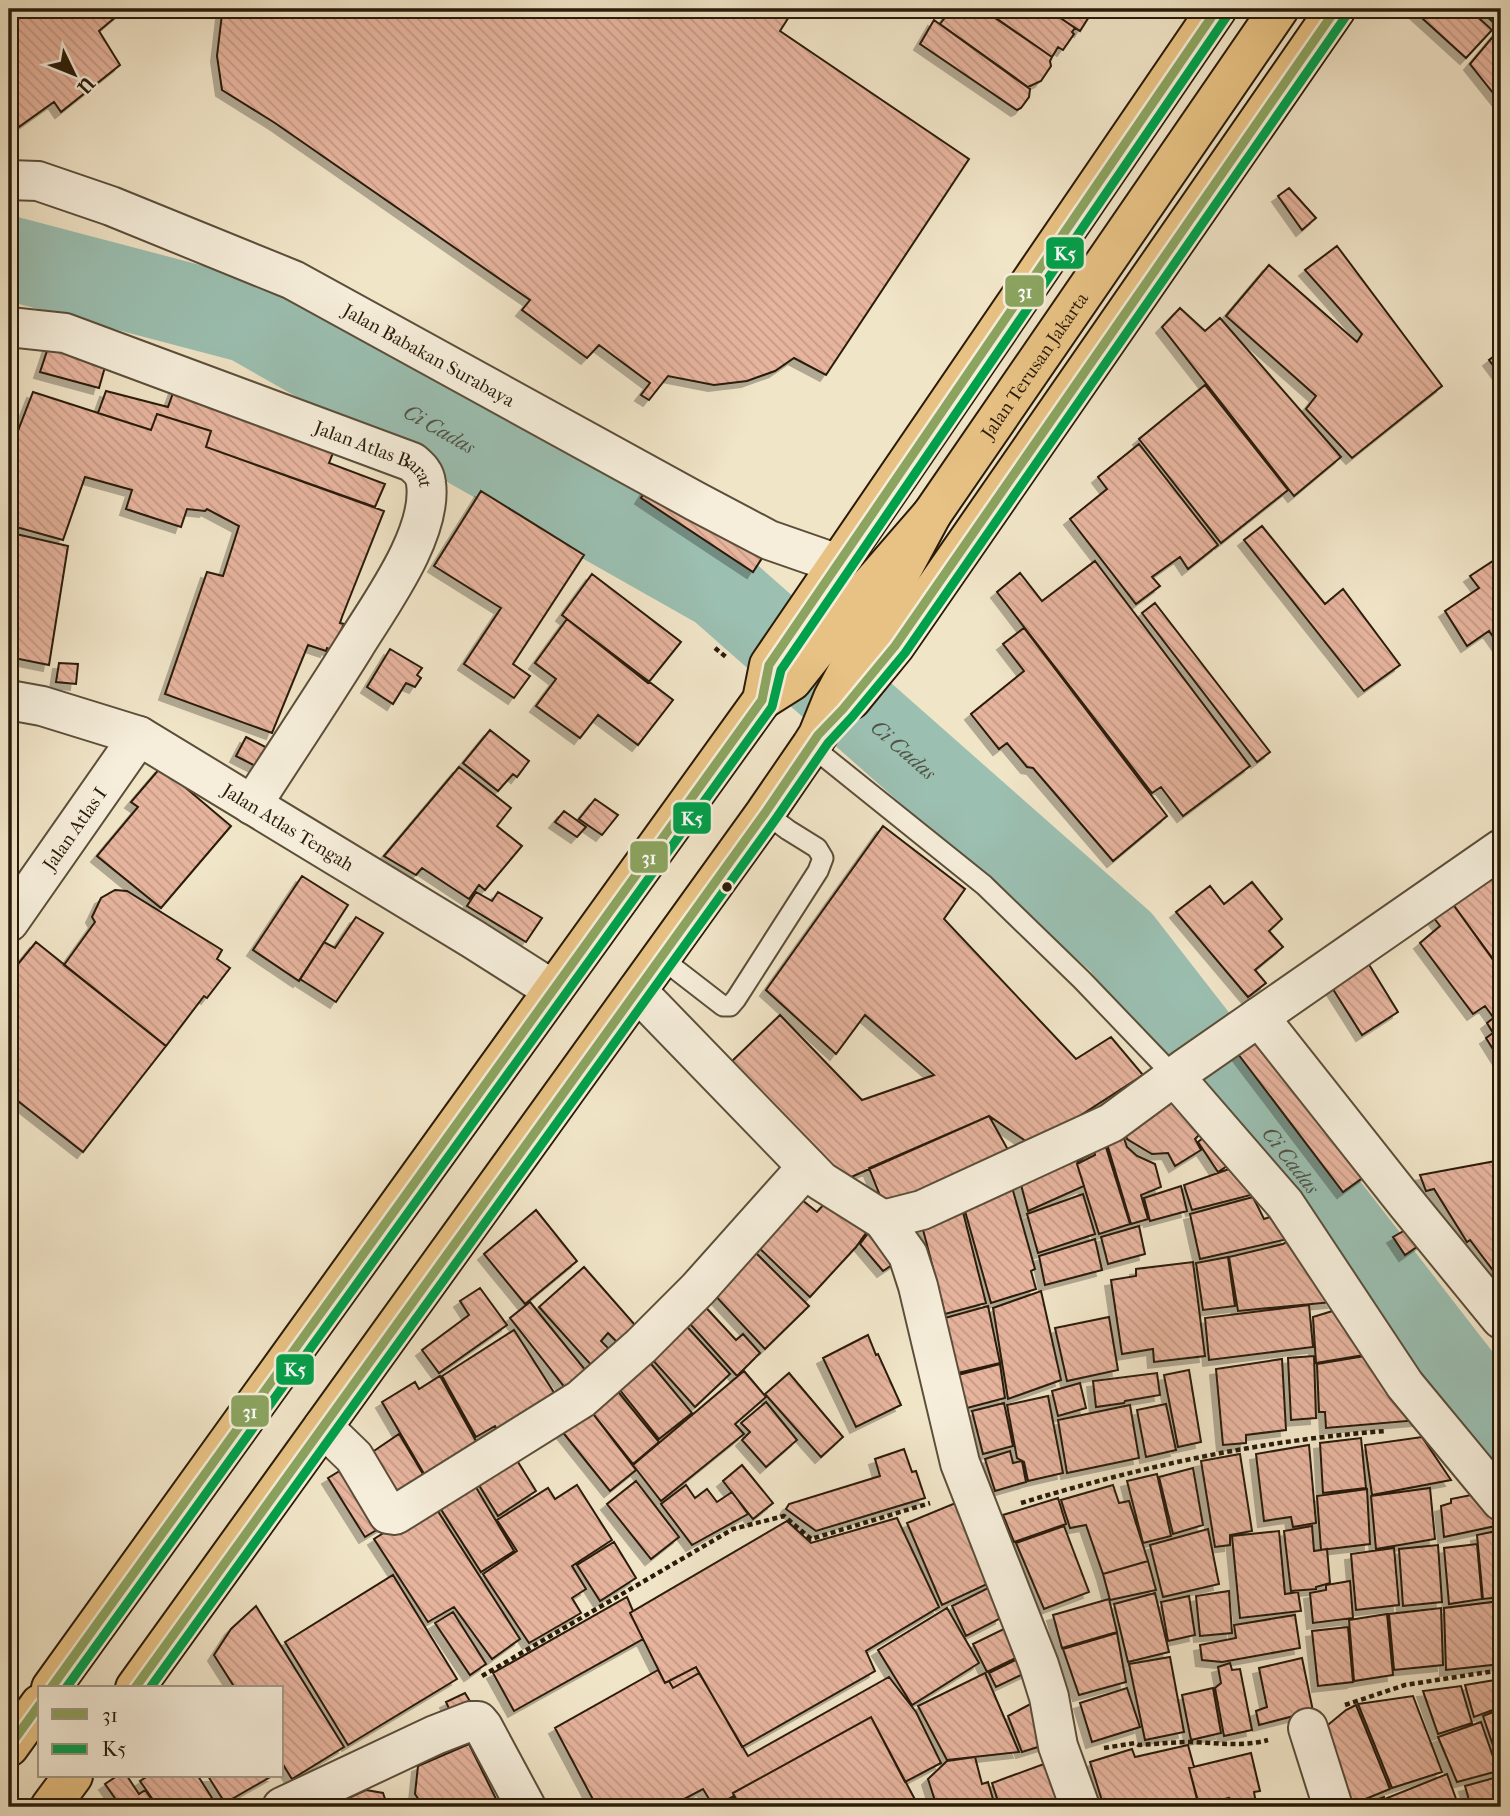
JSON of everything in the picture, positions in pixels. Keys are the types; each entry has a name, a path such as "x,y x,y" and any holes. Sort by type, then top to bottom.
{"main road":[{"path":"136,1686 765,813 826,722 853,610 1217,9"},
{"name":"Jalan Terusan Jakarta","path":"853,610 935,509 1279,9"},
{"path":"52,1686 774,682 853,610 1336,9"},
{"path":"9,1747 38,1707"},
{"path":"50,1807 72,1778"}],"street":[{"name":"Jalan Babakan Surabaya","path":"9,180 38,181 111,206 293,280 769,540 853,610"},
{"name":"Jalan Atlas Barat","path":"9,327 65,333 412,462 421,469 426,482 426,503 419,531 401,571 252,805"},
{"name":"Jalan Atlas Tengah","path":"9,700 41,706 139,736 474,939 553,990"},
{"name":"Jalan Atlas I","path":"9,922 139,736"},
{"path":"883,1220 922,1210 1111,1123 1181,1071 1501,849"},
{"path":"636,991 821,1181 883,1220 908,1255 918,1286 960,1462 1039,1665 1049,1697 1058,1746 1080,1807"},
{"path":"1256,1019 1501,1320"},
{"path":"1181,1071 1285,1204 1405,1385 1501,1500"},
{"path":"323,1427 354,1457 387,1514 395,1514 581,1399 641,1346 698,1289 807,1167"},
{"path":"282,1807 471,1721 478,1721 482,1727 526,1807"},
{"path":"1307,1728 1333,1807"}],"lane":[{"path":"826,722 984,885 1181,1071"},
{"path":"661,958 723,1006 730,1006 736,999 818,871 823,858 817,848 765,813"}],"path":[{"path":"478,1721 470,1683 733,1529 784,1517 811,1539 908,1510 1087,1483 1221,1452 1350,1434 1439,1427"}],"building":[{"path":"9,9 125,9 99,31 120,65 61,112 54,102 9,134"},
{"path":"225,9 794,9 780,31 969,159 826,375 794,358 775,371 747,381 714,385 668,376 649,400 641,395 650,383 599,345 587,358 522,310 530,300 275,123 222,90 217,56 222,14"},
{"path":"947,9 982,9 1052,57 1051,66 1041,81 1028,87 940,24 950,11"},
{"path":"983,9 1047,9 1075,28 1072,32 1074,34 1063,50 1058,47 1052,57"},
{"path":"1047,9 1094,9 1080,31"},
{"path":"1412,9 1469,9 1492,30 1466,58"},
{"path":"1479,9 1501,9 1501,16 1494,23"},
{"path":"934,20 1030,89 1029,97 1021,108 1017,110 920,44"},
{"path":"1501,27 1501,103 1470,64"},
{"path":"1289,188 1316,218 1302,230 1278,196"},
{"path":"1337,246 1442,386 1352,458 1306,409 1316,396 1226,316 1269,265 1357,342 1362,334 1305,270"},
{"path":"1180,308 1205,331 1220,318 1341,457 1294,496 1162,327"},
{"path":"52,336 109,353 99,388 40,372"},
{"path":"1501,351 1501,376 1489,360"},
{"path":"177,382 339,438 329,463 385,484 375,507 206,447 211,431 157,414 151,430 98,413 106,391 168,407"},
{"path":"1205,385 1288,490 1221,543 1139,439"},
{"path":"33,392 151,430 157,414 211,431 206,447 384,511 342,617 340,623 344,624 332,650 327,648 326,651 308,645 272,733 165,694 207,572 223,576 239,526 207,509 187,509 181,527 126,509 132,490 85,477 63,540 9,525 9,454"},
{"path":"1139,444 1218,545 1188,569 1180,557 1152,577 1160,586 1136,604 1070,519 1107,489 1098,477"},
{"path":"653,479 766,552 753,572 641,498"},
{"path":"481,491 584,555 513,664 530,676 514,698 464,664 501,608 434,566"},
{"path":"1262,526 1325,604 1343,589 1400,665 1364,691 1244,540"},
{"path":"16,534 68,546 49,665 9,657 9,580"},
{"path":"1496,559 1501,567 1501,648 1489,631 1467,646 1445,611 1479,588 1470,576"},
{"path":"1095,561 1250,766 1183,816 1161,787 1152,793 997,592 1020,573 1042,601"},
{"path":"592,574 681,642 648,683 562,615"},
{"path":"1155,603 1270,752 1257,762 1142,613"},
{"path":"567,619 673,700 638,745 598,715 580,738 536,706 556,679 535,663"},
{"path":"1024,628 1167,816 1113,861 1033,768 1027,767 1007,743 999,749 971,714 1024,671 1003,644"},
{"path":"390,649 422,668 417,675 421,678 415,687 406,683 393,704 367,687"},
{"path":"59,663 78,664 76,684 56,682"},
{"path":"490,730 529,761 517,777 513,774 498,791 463,763"},
{"path":"246,737 279,754 269,773 236,756"},
{"path":"161,767 231,826 161,908 97,856 138,807 131,802"},
{"path":"459,767 511,808 497,826 522,846 485,890 479,885 469,899 422,868 416,875 384,856"},
{"path":"595,799 618,815 602,835 579,819"},
{"path":"564,811 586,827 577,837 555,822"},
{"path":"883,826 965,889 944,919 1076,1059 1111,1037 1143,1075 1033,1146 989,1116 840,1182 730,1063 780,1015 862,1100 934,1075 865,1015 836,1054 766,990"},
{"path":"1491,866 1501,881 1501,970 1447,896"},
{"path":"302,876 348,905 299,981 253,950"},
{"path":"1252,882 1282,919 1269,931 1283,947 1255,970 1266,983 1248,997 1176,912 1210,886 1224,904"},
{"path":"115,890 127,891 222,950 217,959 230,968 207,998 204,996 166,1046 64,965 95,922 92,917 101,898"},
{"path":"476,892 492,901 498,892 542,918 526,942 467,906"},
{"path":"1447,896 1501,971 1501,1011 1493,1017 1485,1006 1473,1014 1420,943 1440,926 1428,910"},
{"path":"356,917 383,933 336,1002 300,979 324,942 335,948"},
{"path":"36,942 166,1046 83,1152 9,1094 9,975"},
{"path":"1360,950 1398,1012 1362,1035 1324,975"},
{"path":"1501,1012 1501,1062 1486,1038 1493,1033 1487,1023"},
{"path":"1257,1031 1372,1171 1343,1192 1235,1050"},
{"path":"1174,1096 1204,1130 1195,1139 1201,1150 1175,1166 1168,1153 1152,1154 1127,1139 1122,1127"},
{"path":"989,1116 1012,1157 885,1208 869,1168"},
{"path":"1121,1130 1127,1147 1137,1156 1155,1164 1161,1187 1141,1195 1148,1219 1131,1224 1105,1137"},
{"path":"1208,1134 1230,1164 1218,1172 1198,1142"},
{"path":"1104,1141 1130,1224 1099,1234 1077,1164 1095,1155 1093,1145"},
{"path":"1085,1147 1089,1155 1077,1164 1084,1186 1028,1211 1020,1181"},
{"path":"1501,1160 1501,1281 1470,1240 1467,1242 1434,1189 1426,1191 1420,1175"},
{"path":"1232,1168 1251,1195 1192,1210 1184,1185"},
{"path":"1181,1186 1187,1211 1150,1221 1144,1198"},
{"path":"1012,1187 1035,1269 1031,1271 1036,1289 991,1303 963,1204"},
{"path":"1083,1194 1095,1234 1038,1253 1027,1214"},
{"path":"796,1195 817,1212 826,1202 873,1223 856,1247 810,1297 753,1242"},
{"path":"1253,1197 1264,1219 1270,1217 1288,1239 1200,1259 1190,1214"},
{"path":"962,1208 986,1303 945,1314 921,1222"},
{"path":"536,1210 577,1261 525,1304 484,1254"},
{"path":"878,1220 901,1259 883,1271 860,1244"},
{"path":"1414,1225 1424,1242 1405,1255 1393,1237"},
{"path":"1139,1226 1145,1254 1108,1264 1101,1237"},
{"path":"1095,1239 1102,1270 1045,1285 1039,1256"},
{"path":"1289,1240 1333,1302 1238,1311 1229,1257 1283,1244"},
{"path":"750,1247 809,1306 765,1349 711,1291"},
{"path":"1228,1257 1235,1306 1203,1310 1196,1263"},
{"path":"1193,1262 1205,1356 1154,1362 1153,1349 1122,1354 1111,1280 1136,1276 1136,1269"},
{"path":"584,1267 642,1333 625,1350 608,1333 601,1341 613,1353 593,1367 539,1307"},
{"path":"480,1288 507,1325 439,1373 422,1350 469,1315 460,1301"},
{"path":"1041,1291 1061,1380 1008,1399 993,1308"},
{"path":"699,1300 736,1340 743,1334 760,1353 737,1376 683,1316"},
{"path":"530,1302 595,1382 574,1399 510,1318"},
{"path":"1309,1305 1313,1347 1209,1360 1205,1318"},
{"path":"988,1306 1000,1363 958,1373 945,1318"},
{"path":"1339,1309 1370,1354 1316,1363 1313,1317"},
{"path":"1109,1317 1118,1370 1067,1381 1055,1328"},
{"path":"679,1318 730,1374 695,1407 651,1358"},
{"path":"514,1330 562,1405 504,1441 495,1426 476,1437 442,1376"},
{"path":"868,1335 901,1405 856,1427 823,1358"},
{"path":"1371,1355 1419,1420 1326,1428 1325,1412 1319,1412 1317,1364"},
{"path":"1314,1356 1316,1418 1291,1420 1288,1358"},
{"path":"647,1359 692,1413 659,1439 616,1385"},
{"path":"1282,1359 1286,1430 1246,1435 1246,1443 1223,1445 1216,1369"},
{"path":"1000,1364 1005,1398 967,1408 958,1375"},
{"path":"1189,1370 1201,1442 1178,1447 1164,1375"},
{"path":"744,1371 766,1397 735,1424 744,1434 661,1501 633,1465"},
{"path":"789,1373 843,1437 821,1457 765,1394"},
{"path":"1157,1373 1160,1395 1096,1407 1093,1381"},
{"path":"440,1376 482,1452 430,1484 382,1402 415,1382 419,1389"},
{"path":"611,1383 659,1442 633,1464 587,1406"},
{"path":"1080,1383 1086,1408 1058,1416 1052,1391"},
{"path":"1048,1396 1063,1473 1028,1481 1024,1462 1017,1458 1007,1405"},
{"path":"766,1402 797,1440 766,1467 742,1440 750,1432 741,1423"},
{"path":"1004,1403 1013,1446 983,1454 972,1411"},
{"path":"1166,1404 1176,1450 1146,1457 1137,1410"},
{"path":"1130,1405 1139,1458 1067,1473 1058,1420"},
{"path":"587,1406 636,1470 610,1491 561,1430"},
{"path":"399,1434 429,1484 397,1505 368,1455"},
{"path":"1422,1437 1451,1480 1372,1495 1365,1445"},
{"path":"1361,1438 1366,1488 1323,1493 1320,1443"},
{"path":"1309,1445 1316,1523 1293,1527 1291,1517 1264,1521 1256,1454"},
{"path":"904,1449 912,1472 916,1471 925,1498 816,1531 786,1509 789,1504 880,1476 875,1459"},
{"path":"1010,1451 1013,1463 1022,1461 1026,1482 995,1491 985,1459"},
{"path":"513,1454 536,1491 498,1516 474,1477"},
{"path":"1240,1454 1252,1531 1230,1535 1230,1545 1215,1547 1201,1461"},
{"path":"353,1463 388,1523 365,1537 328,1478"},
{"path":"742,1465 773,1503 753,1519 723,1481"},
{"path":"1193,1468 1203,1525 1173,1534 1159,1477"},
{"path":"1157,1474 1171,1536 1143,1543 1127,1481"},
{"path":"471,1479 514,1551 481,1572 435,1500"},
{"path":"636,1481 679,1537 651,1559 607,1504"},
{"path":"577,1485 612,1540 572,1566 586,1589 572,1598 581,1613 529,1643 483,1574 517,1551 497,1520 548,1488 555,1499"},
{"path":"686,1485 695,1498 707,1489 717,1502 732,1492 748,1514 692,1545 661,1504"},
{"path":"1113,1485 1119,1503 1129,1501 1148,1561 1103,1574 1086,1525 1070,1528 1061,1500"},
{"path":"1430,1488 1435,1539 1376,1549 1371,1496"},
{"path":"1367,1489 1370,1544 1321,1550 1317,1496"},
{"path":"1476,1494 1500,1525 1444,1537 1441,1506 1451,1503 1451,1499"},
{"path":"970,1497 998,1579 942,1605 907,1523"},
{"path":"1058,1498 1066,1524 1014,1542 1003,1515"},
{"path":"432,1502 520,1639 492,1659 454,1607 428,1622 374,1539"},
{"path":"897,1518 939,1607 866,1651 875,1671 742,1747 696,1667 665,1683 630,1613 787,1521 811,1543"},
{"path":"1064,1526 1089,1592 1044,1609 1016,1543"},
{"path":"1312,1526 1314,1551 1327,1549 1330,1583 1316,1589 1291,1591 1284,1531"},
{"path":"1208,1529 1219,1584 1163,1597 1150,1545"},
{"path":"1501,1530 1501,1597 1483,1599 1477,1535"},
{"path":"1279,1531 1285,1594 1298,1592 1301,1611 1240,1618 1232,1536"},
{"path":"614,1542 636,1578 600,1601 577,1565"},
{"path":"1477,1544 1482,1599 1449,1604 1444,1548"},
{"path":"1438,1545 1442,1602 1403,1606 1399,1549"},
{"path":"1394,1548 1399,1605 1356,1610 1351,1554"},
{"path":"1148,1561 1156,1590 1110,1600 1103,1574"},
{"path":"393,1575 457,1679 348,1745 285,1642"},
{"path":"1350,1581 1353,1618 1313,1623 1310,1593 1326,1590 1326,1585"},
{"path":"1000,1582 1001,1618 966,1636 952,1606"},
{"path":"1229,1591 1232,1633 1200,1636 1196,1596"},
{"path":"1155,1593 1169,1652 1128,1662 1114,1604"},
{"path":"1189,1596 1195,1635 1168,1641 1161,1602"},
{"path":"627,1597 633,1611 630,1613 643,1639 514,1711 493,1673"},
{"path":"1109,1599 1117,1632 1062,1648 1053,1615"},
{"path":"1501,1601 1501,1664 1446,1670 1444,1608"},
{"path":"256,1606 344,1747 292,1779 284,1766 284,1686 234,1686 214,1655 231,1629"},
{"path":"947,1608 979,1663 912,1705 878,1650"},
{"path":"1441,1608 1443,1665 1394,1670 1389,1614"},
{"path":"453,1612 486,1664 470,1675 435,1623"},
{"path":"1387,1614 1393,1675 1354,1681 1349,1620"},
{"path":"1295,1615 1300,1648 1222,1662 1202,1660 1200,1645 1236,1638 1234,1625"},
{"path":"1018,1622 1030,1651 987,1672 973,1644"},
{"path":"1348,1627 1353,1682 1318,1686 1312,1631"},
{"path":"1117,1633 1126,1682 1079,1695 1063,1649"},
{"path":"1032,1652 1038,1667 996,1687 989,1673"},
{"path":"1170,1657 1184,1732 1145,1740 1129,1664"},
{"path":"1302,1658 1313,1711 1259,1725 1256,1711 1267,1707 1259,1668"},
{"path":"1230,1663 1232,1670 1240,1669 1252,1730 1224,1736 1215,1688 1221,1683 1218,1667"},
{"path":"696,1667 699,1673 673,1688 669,1681"},
{"path":"658,1670 665,1683 669,1681 673,1688 699,1673 748,1756 889,1677 916,1712 941,1763 905,1782 871,1717 733,1793 734,1796 714,1807 703,1789 669,1807 597,1807 555,1728"},
{"path":"985,1673 1019,1752 947,1760 918,1706"},
{"path":"1501,1679 1501,1707 1474,1717 1465,1685"},
{"path":"1461,1686 1472,1723 1438,1734 1423,1691"},
{"path":"1127,1688 1140,1727 1092,1742 1080,1703"},
{"path":"1213,1688 1221,1733 1191,1740 1182,1695"},
{"path":"465,1693 471,1703 451,1713 446,1702"},
{"path":"1413,1696 1442,1772 1392,1788 1358,1704"},
{"path":"1040,1699 1057,1741 1022,1752 1008,1716"},
{"path":"1356,1705 1390,1789 1346,1807 1312,1738"},
{"path":"1501,1709 1501,1769 1483,1716"},
{"path":"871,1717 919,1807 740,1807 733,1793"},
{"path":"1481,1722 1498,1771 1457,1782 1438,1737"},
{"path":"469,1744 500,1807 424,1807 415,1794 418,1766"},
{"path":"1188,1745 1194,1767 1189,1768 1198,1803 1186,1807 1104,1807 1090,1762 1132,1749 1135,1757"},
{"path":"1251,1753 1260,1791 1254,1792 1256,1804 1232,1807 1229,1798 1199,1805 1189,1768"},
{"path":"975,1757 982,1784 988,1782 995,1806 937,1807 928,1779 947,1761"},
{"path":"1052,1761 1068,1807 1000,1807 992,1783"},
{"path":"1447,1774 1459,1807 1390,1807 1387,1798"},
{"path":"1501,1776 1501,1807 1471,1807 1465,1786"},
{"path":"114,1778 128,1778 139,1794 145,1790 157,1807 114,1807 119,1804 105,1784"},
{"path":"145,1778 199,1778 212,1798 198,1807 158,1807 140,1781"},
{"path":"209,1778 269,1778 225,1803"},
{"path":"366,1790 383,1793 387,1805 329,1807"},
{"path":"1384,1797 1388,1807 1356,1807"}],"waterway":[{"name":"Ci Cadas","path":"9,258 248,321 720,588 1121,942 1501,1431"}],"transit line":[{"name":"31","path":"52,1686 762,700 769,665 1217,9"},
{"name":"31","path":"136,1686 765,813 818,735 895,646 1336,9"},
{"name":"K5","path":"67,1686 772,707 781,670 1227,16"},
{"name":"K5","path":"151,1686 828,743 905,653 1346,16"},
{"name":"31","path":"9,1747 38,1707"}]}
